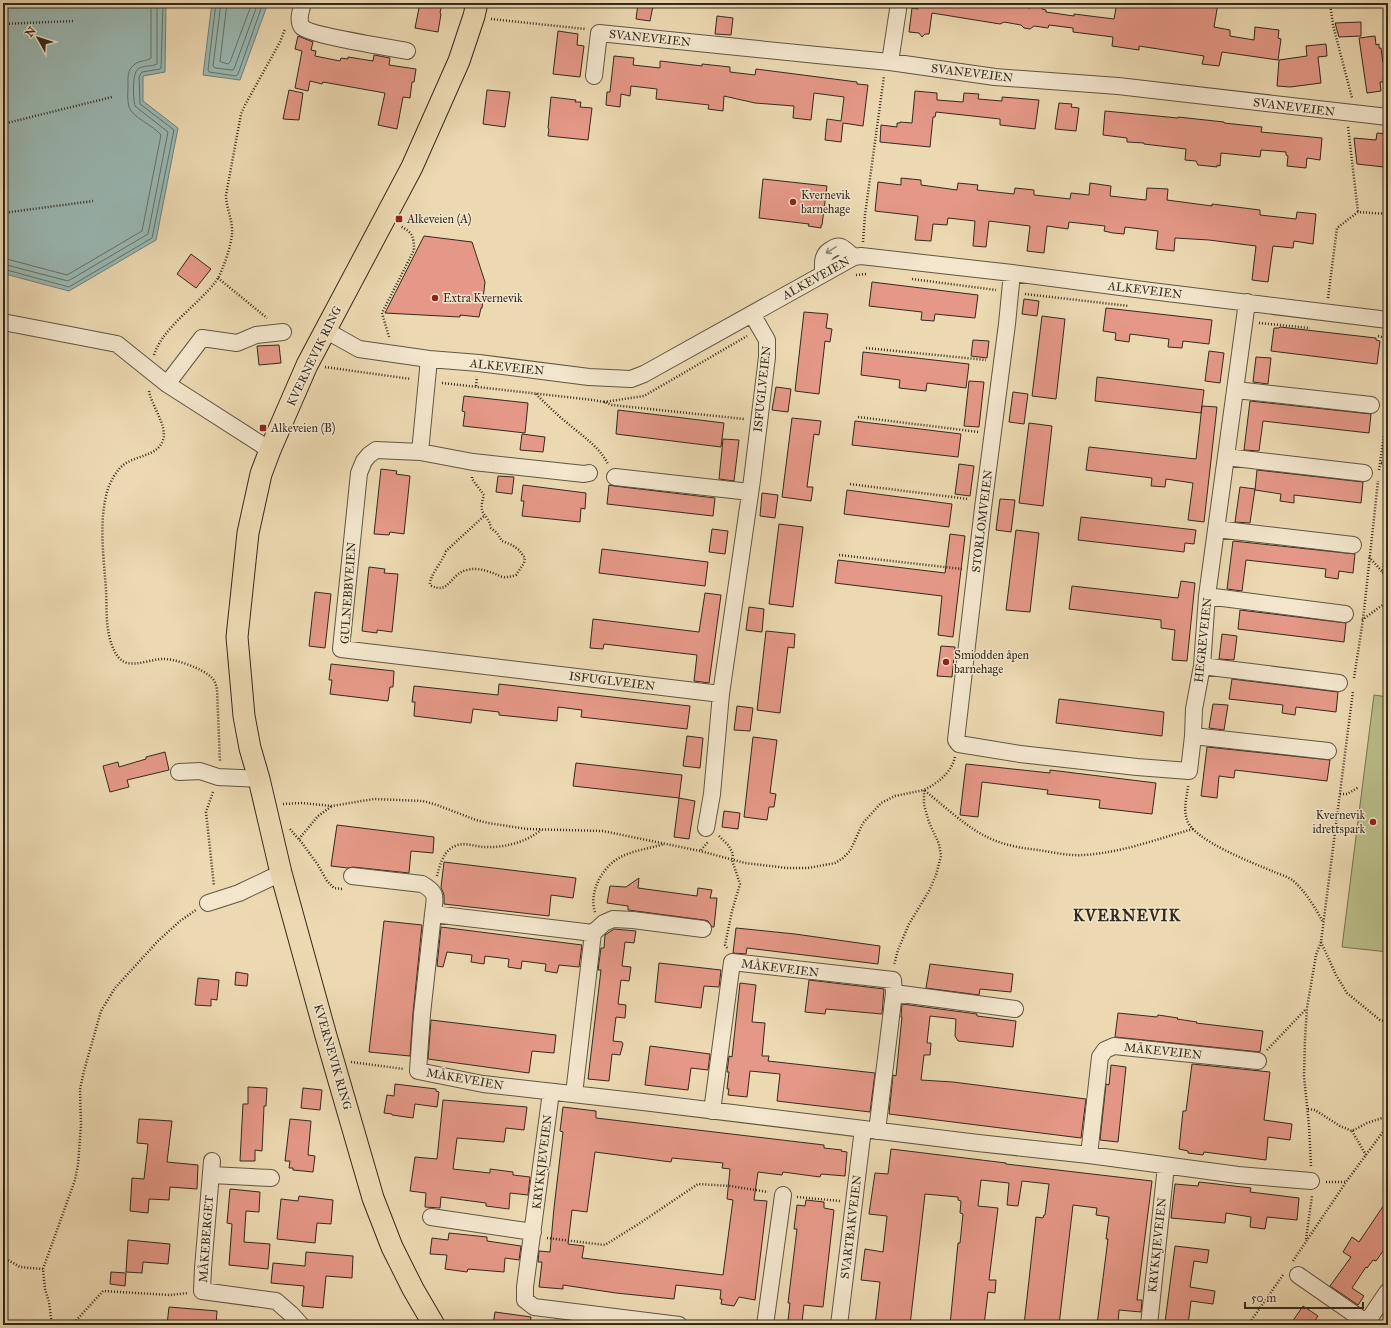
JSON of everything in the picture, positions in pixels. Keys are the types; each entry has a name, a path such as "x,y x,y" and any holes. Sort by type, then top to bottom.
{"main road":[{"name":"KVERNEVIK RING","path":"434,1325 413,1289 392,1247 373,1198 326,1036 281,873 259,779 250,748 244,716 237,637 248,532 261,474 270,450 307,365 412,167 459,61 476,10"}],"street":[{"path":"303,3 300,24 307,30 407,52"},
{"path":"890,62 900,3"},
{"name":"SVANEVEIEN","path":"594,76 599,33 627,37 890,62 995,77 1118,86 1388,117"},
{"name":"ALKEVEIEN","path":"325,330 359,349 429,359 479,363 589,377 631,379 644,374 858,256 1012,273 1383,319"},
{"name":"STORLOMVEIEN","path":"958,742 956,740 1012,273"},
{"name":"HEGREVEIEN","path":"1189,771 1194,709 1202,666 1207,596 1247,302"},
{"name":"ISFUGLVEIEN","path":"712,832 712,794 721,694 750,492 767,357 767,340 752,314"},
{"path":"3,322 116,344 167,384 270,450"},
{"path":"167,384 202,338 237,343 256,335 283,332"},
{"path":"420,452 429,359"},
{"path":"1236,390 1370,405"},
{"name":"GULNEBBVEIEN","path":"503,668 342,649 359,473 364,461 376,450 420,452 473,462 544,471 584,474 589,473"},
{"path":"1226,458 1374,474"},
{"path":"615,476 750,492"},
{"path":"1216,529 1353,545"},
{"path":"1207,596 1345,614"},
{"path":"1202,666 1339,683"},
{"name":"ISFUGLVEIEN","path":"503,668 721,694"},
{"path":"1193,736 1328,751"},
{"path":"958,742 959,744 982,748 1137,767 1189,771"},
{"path":"179,772 200,771 218,777 259,779"},
{"path":"208,903 239,893 281,873"},
{"path":"348,883 422,884 431,889 434,893"},
{"name":"MÅKEVEIEN","path":"434,893 434,914 422,1014 418,1071 483,1084 1089,1155 1238,1175 1311,1180"},
{"path":"434,914 597,930"},
{"path":"574,1094 597,930 604,923 613,919 633,920 703,929"},
{"name":"MÅKEVEIEN","path":"712,1111 732,962 894,986 1014,1009"},
{"path":"870,1130 894,986"},
{"name":"MÅKEVEIEN","path":"1089,1155 1100,1057 1105,1050 1114,1046 1258,1061"},
{"name":"KRYKKJEVEIEN","path":"551,1092 539,1235 525,1287 525,1300 534,1307 587,1320 679,1325"},
{"name":"SVARTBAKVEIEN","path":"839,1325 854,1202 870,1130"},
{"name":"KRYKKJEVEIEN","path":"1149,1325 1166,1166"},
{"name":"MÅKEBERGET","path":"271,1178 211,1168 202,1291 276,1301 301,1325"},
{"path":"765,1325 783,1195"},
{"path":"431,1218 539,1235"},
{"path":"1292,1269 1367,1324 1388,1291"}],"path":[{"path":"1330,3 1351,113 1358,212"},
{"path":"476,10 497,20 588,30 599,33"},
{"path":"3,24 73,21"},
{"path":"52,1325 43,1269 75,1180 78,1165 81,1125 80,1089 101,1010 115,988 158,941 180,921 208,903 214,891 206,812 220,768 217,689 213,679 203,671 170,659 162,659 140,664 127,663 117,656 113,650 109,633 102,534 104,504 112,479 121,466 158,449 164,439 161,420 150,393 149,385 152,373 151,364 153,356 161,339 218,278 232,234 226,195 241,114 280,42 286,24"},
{"path":"858,256 865,215 884,71 890,62"},
{"path":"3,124 112,97"},
{"path":"3,213 93,201"},
{"path":"1326,312 1337,228 1358,212 1388,214"},
{"path":"391,344 382,313 414,250 414,240 408,230 399,226"},
{"path":"852,277 869,273"},
{"path":"218,278 283,332"},
{"path":"907,278 1009,292 1134,306"},
{"path":"1245,321 1310,328"},
{"path":"604,402 644,396 761,329"},
{"path":"1373,336 1388,339"},
{"path":"866,348 1002,362"},
{"path":"321,367 604,402 612,405 759,421"},
{"path":"536,394 562,419 592,442 605,459 615,476"},
{"path":"1306,1241 1312,1192 1308,1109 1304,1076 1307,1008 1316,955 1321,942 1324,922 1362,620 1369,557 1374,474 1381,463 1388,405"},
{"path":"858,417 993,434"},
{"path":"473,462 471,470 472,479 484,495 481,508 484,516 490,523 490,528 497,533 502,541 512,544 519,550 525,558 524,563 516,575 505,578 479,568 458,573 449,584 443,588 435,588 430,585 431,577 444,559 446,551 484,516"},
{"path":"1381,463 1388,464"},
{"path":"850,484 984,501"},
{"path":"1383,573 1388,529"},
{"path":"839,555 976,570"},
{"path":"1369,557 1388,578"},
{"path":"1362,620 1388,601"},
{"path":"280,804 332,806 374,799 423,801 488,824 541,830 603,831 700,851 751,864 787,868 808,868 835,863 843,858 850,850 863,823 881,803 895,796 924,790 934,785 954,764 958,742"},
{"path":"1189,771 1185,812 1187,821 1193,829 1207,840 1292,880 1312,902 1324,922"},
{"path":"1340,794 1347,794 1359,787"},
{"path":"924,790 956,816 986,837 1003,844 1032,850 1075,855 1097,854 1141,844 1193,829"},
{"path":"894,986 894,966 898,950 909,924 934,881 941,856 939,844 929,822 924,805 924,790"},
{"path":"298,839 318,816 332,806"},
{"path":"286,826 298,839 318,865 327,881 334,888 348,883"},
{"path":"434,893 441,860 456,845 465,844 482,847 494,847 512,845 531,837 541,830"},
{"path":"712,832 729,846 733,854 732,860 740,884 732,911 725,945 732,962"},
{"path":"597,930 593,904 594,893 597,882 607,868 615,860 624,855 665,844"},
{"path":"1321,942 1336,975 1347,993 1380,1020 1388,1022"},
{"path":"1258,1061 1307,1008"},
{"path":"349,1062 418,1071"},
{"path":"1308,1109 1315,1110 1340,1126 1352,1131 1366,1155"},
{"path":"1352,1131 1367,1123 1388,1116"},
{"path":"1248,1325 1292,1269 1306,1241 1346,1182 1388,1126"},
{"path":"1311,1180 1346,1182"},
{"path":"539,1235 605,1245 640,1224 698,1184 730,1186 756,1190"},
{"path":"783,1195 854,1202"},
{"path":"3,1257 20,1267 43,1269"},
{"path":"72,1325 102,1291 170,1295 202,1291"}],"green space":[{"name":"Kvernevik idrettspark","path":"1374,695 1388,697 1388,952 1342,947"}],"water":[{"path":"3,3 166,3 165,72 143,76 143,101 178,128 156,240 69,291 5,274 3,270"},
{"path":"212,3 268,3 240,80 203,75"}],"building":[{"path":"420,3 442,3 438,32 415,28"},
{"path":"918,3 998,3 1030,8 1034,5 1041,6 1042,9 1046,10 1046,12 1114,19 1117,3 1135,5 1135,3 1218,3 1214,27 1230,30 1230,36 1254,40 1255,27 1279,30 1278,38 1281,39 1278,60 1222,52 1219,66 1202,64 1204,56 1139,46 1139,50 1112,46 1113,37 1073,32 1073,28 1049,25 1048,28 1034,26 1030,29 1024,28 1021,25 1004,22 1000,24 932,13 929,34 925,34 922,37 919,33 909,32 912,8 918,9"},
{"path":"638,4 653,6 650,21 636,19"},
{"path":"717,16 733,18 731,35 715,34"},
{"path":"1361,22 1361,36 1339,37 1335,23"},
{"path":"558,31 578,34 577,45 584,46 580,77 553,74"},
{"path":"298,36 313,42 311,50 316,51 315,56 340,61 341,58 348,59 348,57 373,61 374,55 390,58 389,65 416,69 414,82 412,82 410,98 403,97 397,129 378,125 385,93 310,81 308,91 295,88 302,51 295,49"},
{"path":"1375,36 1376,45 1379,44 1379,48 1381,48 1383,63 1388,63 1388,77 1383,78 1384,82 1380,82 1381,91 1367,93 1359,38"},
{"path":"1326,44 1327,56 1318,57 1321,83 1290,87 1277,86 1279,60 1307,56 1306,46"},
{"path":"614,56 634,58 633,65 660,68 660,61 702,66 702,64 730,67 730,72 755,75 756,69 857,82 857,84 868,85 863,126 843,123 841,142 825,140 827,119 841,121 844,97 814,93 811,120 793,118 794,106 755,103 724,96 723,111 708,109 709,105 656,99 657,89 631,86 630,96 621,94 620,107 606,105 607,92 610,92"},
{"path":"289,90 303,93 299,120 283,119"},
{"path":"487,90 510,92 505,127 483,124"},
{"path":"915,91 937,93 937,100 963,102 964,93 979,94 978,99 1002,101 1002,97 1039,100 1035,129 1000,125 1000,119 936,112 935,117 933,117 930,147 880,142 881,125 897,127 897,123 900,122 912,123"},
{"path":"551,97 576,100 575,102 581,102 580,107 592,108 588,140 548,136"},
{"path":"1059,103 1072,104 1071,107 1079,108 1076,131 1055,129"},
{"path":"1105,111 1224,122 1262,127 1261,132 1322,138 1320,160 1307,158 1306,168 1287,166 1288,156 1286,155 1286,152 1261,150 1260,157 1221,153 1220,166 1198,165 1196,161 1185,160 1186,149 1127,142 1127,138 1103,135"},
{"path":"1377,133 1388,134 1388,166 1385,165 1384,167 1357,164 1354,138 1376,140"},
{"path":"901,178 921,180 921,185 957,190 958,183 978,185 977,190 1014,194 1015,188 1034,190 1034,195 1070,199 1071,193 1089,195 1090,183 1111,186 1110,196 1146,200 1147,188 1168,189 1167,200 1260,210 1260,215 1296,219 1297,212 1316,214 1313,244 1294,241 1293,248 1273,246 1268,282 1252,280 1256,246 1209,240 1175,238 1174,251 1156,249 1158,231 1125,227 1124,234 1104,231 1105,226 1069,222 1068,229 1047,226 1044,253 1027,251 1030,226 989,221 986,247 973,246 975,221 948,218 947,225 933,224 931,241 915,240 918,216 875,211 878,182 901,185"},
{"path":"763,179 827,186 821,228 808,226 809,224 759,218"},
{"path":"424,236 472,242 485,282 482,308 479,317 385,313"},
{"path":"191,254 211,269 196,288 177,274"},
{"path":"872,282 978,295 975,318 935,314 934,321 921,320 922,312 869,306"},
{"path":"1024,299 1039,301 1037,316 1022,314"},
{"path":"1106,308 1212,320 1209,344 1183,341 1182,348 1168,347 1169,339 1130,334 1129,342 1115,340 1116,333 1103,331"},
{"path":"804,312 828,314 826,328 832,329 830,342 825,341 819,394 795,391"},
{"path":"1042,316 1065,319 1056,399 1032,396"},
{"path":"1280,327 1376,338 1376,340 1380,341 1377,364 1271,351 1274,328"},
{"path":"973,340 989,341 987,358 971,356"},
{"path":"279,345 281,363 259,365 257,346"},
{"path":"1209,351 1224,353 1220,383 1205,381"},
{"path":"863,352 969,364 966,388 927,383 926,391 899,388 900,380 861,375"},
{"path":"1256,357 1271,358 1268,384 1253,382"},
{"path":"1097,377 1204,390 1201,413 1095,401"},
{"path":"969,381 984,382 979,427 964,426"},
{"path":"776,387 791,389 788,412 772,410"},
{"path":"1013,392 1028,394 1024,424 1009,422"},
{"path":"464,396 528,403 525,433 463,426 465,412 462,411"},
{"path":"1250,401 1371,414 1369,433 1263,421 1259,451 1244,450"},
{"path":"1202,406 1217,407 1204,522 1188,520 1193,483 1166,479 1165,487 1151,486 1152,478 1086,470 1089,447 1196,459"},
{"path":"618,410 724,423 721,447 616,434"},
{"path":"792,418 821,421 819,435 814,434 807,487 813,487 811,501 782,497"},
{"path":"855,421 961,434 958,457 852,445"},
{"path":"1029,423 1052,426 1043,506 1019,503"},
{"path":"522,434 545,437 543,452 520,450"},
{"path":"723,439 739,440 734,481 719,479"},
{"path":"959,464 974,466 970,496 955,494"},
{"path":"381,469 397,471 396,474 410,476 404,534 390,532 389,535 374,534"},
{"path":"1257,470 1363,482 1361,503 1294,495 1294,503 1280,501 1281,494 1255,490"},
{"path":"498,476 514,477 512,494 496,492"},
{"path":"523,485 586,493 585,509 581,508 580,522 522,516 524,501 521,501"},
{"path":"609,485 715,498 713,516 607,504"},
{"path":"1240,487 1255,489 1250,523 1235,522"},
{"path":"847,490 952,504 949,527 844,514"},
{"path":"762,493 778,495 775,518 760,516"},
{"path":"1000,499 1015,500 1011,532 996,530"},
{"path":"1081,517 1196,530 1194,544 1185,543 1184,552 1078,540"},
{"path":"779,524 803,527 793,607 769,604"},
{"path":"712,529 728,531 725,554 709,552"},
{"path":"1016,530 1039,533 1030,612 1006,610"},
{"path":"950,534 965,536 953,637 938,635 942,596 835,583 838,560 945,573"},
{"path":"1233,541 1355,554 1353,573 1339,571 1338,579 1325,577 1326,569 1246,560 1242,591 1227,589"},
{"path":"602,549 708,562 705,586 599,573"},
{"path":"369,567 385,569 384,573 398,574 392,632 377,630 377,633 362,631"},
{"path":"1181,581 1195,583 1187,661 1172,660 1175,630 1161,628 1161,620 1069,609 1072,586 1178,598"},
{"path":"315,592 331,594 325,648 309,646"},
{"path":"705,593 721,595 709,683 694,681 697,655 604,644 603,649 590,648 593,619 699,632"},
{"path":"749,607 764,609 762,632 746,630"},
{"path":"1240,610 1346,623 1344,642 1238,629"},
{"path":"766,631 795,634 794,648 788,647 780,713 757,710"},
{"path":"1222,634 1237,636 1234,660 1219,659"},
{"path":"941,646 955,647 952,677 937,676"},
{"path":"331,664 394,671 393,687 390,687 388,701 330,694 332,680 329,680"},
{"path":"1232,679 1338,692 1336,712 1296,707 1295,715 1282,713 1283,705 1229,699"},
{"path":"499,684 690,706 687,729 581,717 582,710 558,707 557,721 499,715 499,712 473,709 471,723 414,716 415,702 412,702 414,686 498,695"},
{"path":"1059,699 1164,712 1162,736 1056,723"},
{"path":"1213,704 1228,705 1224,730 1209,728"},
{"path":"737,706 753,708 750,731 734,730"},
{"path":"687,736 703,738 700,768 683,766"},
{"path":"753,737 777,740 770,793 776,794 774,807 769,807 767,820 744,817"},
{"path":"1207,747 1330,760 1327,781 1235,770 1234,778 1219,776 1217,798 1201,796"},
{"path":"165,752 169,770 127,780 129,787 110,792 103,766 118,762 119,767"},
{"path":"576,763 682,775 679,798 573,786"},
{"path":"966,764 1050,773 1050,770 1156,783 1152,814 1099,808 1100,800 1047,794 1048,790 982,782 978,817 960,815"},
{"path":"679,798 695,801 689,839 674,837"},
{"path":"724,811 740,813 738,829 722,827"},
{"path":"337,825 434,837 433,853 411,851 409,873 331,866"},
{"path":"444,862 576,878 573,898 551,895 549,916 444,904 444,895 441,887"},
{"path":"639,878 638,888 697,896 698,888 712,890 710,898 717,898 714,927 712,927 708,921 704,920 628,910 628,906 607,903 610,886 626,887"},
{"path":"384,921 422,925 410,1056 369,1052"},
{"path":"441,927 582,945 579,967 559,965 557,973 545,971 546,964 522,961 521,969 508,967 509,959 485,956 484,964 471,962 472,955 447,952 443,967 437,966"},
{"path":"736,928 795,934 880,946 878,964 747,948 746,954 733,953"},
{"path":"614,929 636,931 634,943 625,942 622,966 631,967 629,981 621,980 618,1004 626,1005 625,1018 616,1017 613,1041 622,1042 623,1044 620,1055 612,1054 609,1081 588,1079 601,970 598,970 601,948 604,948 605,935"},
{"path":"659,963 721,970 719,987 704,986 701,1008 655,1002"},
{"path":"930,964 1013,974 1011,992 980,989 979,995 926,988"},
{"path":"236,972 248,974 247,986 235,985"},
{"path":"198,978 219,980 217,1000 211,999 211,1006 195,1005"},
{"path":"809,980 884,989 882,1014 826,1009 825,1014 805,1012"},
{"path":"740,983 756,985 752,1022 765,1023 762,1056 769,1056 768,1061 875,1073 870,1112 777,1101 780,1074 750,1071 747,1097 728,1095 729,1089 727,1089 729,1072 727,1072 729,1056 732,1057"},
{"path":"902,1004 1016,1021 1013,1047 958,1041 955,1036 956,1019 930,1016 927,1043 931,1043 930,1055 924,1055 921,1080 953,1082 1086,1099 1081,1138 889,1114 893,1075 896,1076"},
{"path":"1118,1013 1157,1017 1158,1015 1197,1022 1196,1023 1263,1031 1260,1052 1115,1037"},
{"path":"431,1020 556,1035 554,1053 532,1051 529,1073 428,1059"},
{"path":"650,1046 710,1054 708,1070 691,1068 688,1090 645,1085"},
{"path":"1192,1064 1270,1072 1264,1120 1292,1124 1290,1140 1268,1137 1266,1160 1204,1152 1203,1155 1188,1153 1188,1151 1179,1149 1183,1111 1186,1111"},
{"path":"1111,1065 1126,1067 1118,1142 1100,1140 1106,1084 1109,1085"},
{"path":"395,1084 436,1089 436,1091 439,1092 437,1107 415,1104 413,1118 384,1113 387,1095 394,1096"},
{"path":"248,1087 267,1088 266,1106 264,1106 262,1151 255,1150 255,1161 240,1161 243,1104 248,1104"},
{"path":"303,1088 322,1090 320,1110 301,1108"},
{"path":"443,1100 527,1107 524,1130 506,1128 504,1142 457,1138 453,1169 490,1173 490,1169 513,1172 513,1175 530,1177 528,1195 510,1193 509,1209 486,1206 486,1203 441,1197 440,1208 425,1207 426,1193 410,1191 415,1157 437,1159"},
{"path":"563,1107 596,1111 596,1118 824,1145 824,1148 847,1152 845,1176 821,1174 820,1177 783,1172 782,1175 758,1172 754,1200 767,1201 755,1300 739,1297 734,1306 721,1304 721,1290 676,1285 674,1299 616,1293 563,1285 563,1289 539,1287 542,1262 538,1262 539,1251 550,1252 563,1132 560,1131","holes":["595,1152 671,1162 672,1158 723,1163 722,1168 730,1169 727,1199 733,1200 723,1275 582,1258 584,1246 568,1244 572,1210 587,1212"]},
{"path":"139,1119 172,1121 167,1162 198,1165 197,1189 170,1187 169,1200 149,1199 148,1213 130,1211 132,1178 144,1179 148,1144 137,1143"},
{"path":"290,1119 311,1121 308,1155 315,1156 313,1172 293,1170 293,1168 289,1168 290,1161 285,1161"},
{"path":"891,1149 1152,1181 1137,1300 1142,1300 1141,1312 1119,1310 1118,1325 1097,1325 1108,1239 1106,1239 1109,1217 1096,1215 1097,1208 1073,1205 1059,1325 1024,1325 1036,1217 1043,1218 1045,1215 1049,1184 1022,1181 1018,1206 1007,1205 1009,1183 981,1180 978,1206 998,1208 989,1280 996,1280 995,1293 988,1292 984,1325 950,1325 958,1243 960,1243 963,1214 960,1213 961,1201 958,1200 958,1197 925,1194 910,1325 875,1325 880,1282 861,1280 865,1249 883,1252 887,1216 869,1214 875,1173 888,1174"},
{"path":"1199,1182 1251,1188 1250,1192 1299,1198 1297,1220 1267,1217 1265,1229 1250,1227 1251,1217 1226,1213 1225,1223 1171,1218 1175,1184 1198,1186"},
{"path":"230,1189 260,1192 259,1212 246,1211 244,1242 270,1244 268,1269 229,1265 232,1224 227,1223"},
{"path":"299,1196 333,1200 331,1224 317,1223 315,1243 277,1239 281,1199 298,1201"},
{"path":"1388,1199 1388,1244 1376,1261 1373,1260 1367,1268 1366,1267 1352,1288 1364,1296 1358,1305 1330,1286 1351,1257 1343,1252 1352,1237 1359,1242"},
{"path":"806,1200 824,1202 824,1208 834,1210 823,1307 804,1305 802,1322 788,1321 790,1303 788,1303 797,1229 794,1229 797,1205 805,1206"},
{"path":"449,1233 487,1237 487,1241 521,1246 519,1260 505,1258 504,1272 468,1269 467,1272 445,1269 447,1255 430,1254 432,1238 448,1240"},
{"path":"128,1240 170,1244 168,1264 143,1262 142,1273 126,1272"},
{"path":"1175,1246 1209,1250 1207,1263 1194,1261 1190,1287 1215,1291 1213,1304 1191,1301 1188,1325 1166,1325 1167,1322 1165,1322"},
{"path":"306,1252 353,1256 352,1278 326,1276 323,1308 302,1306 304,1286 271,1283 273,1263 305,1266"},
{"path":"111,1272 126,1273 125,1286 110,1284"},
{"path":"1303,1306 1318,1316 1312,1325 1290,1325"},
{"path":"169,1307 217,1311 216,1325 167,1325"},
{"path":"495,1312 531,1317 530,1325 493,1325"}],"place":[{"name":"Kvernevik barnehage","path":"793,202"},
{"name":"Alkeveien (A)","path":"399,219"},
{"name":"Extra Kvernevik","path":"435,298"},
{"name":"Alkeveien (B)","path":"263,428"},
{"name":"Smiodden åpen barnehage","path":"946,662"},
{"name":"Kvernevik idrettspark","path":"1373,822"}],"district":[{"name":"KVERNEVIK","path":"1127,915"}]}
